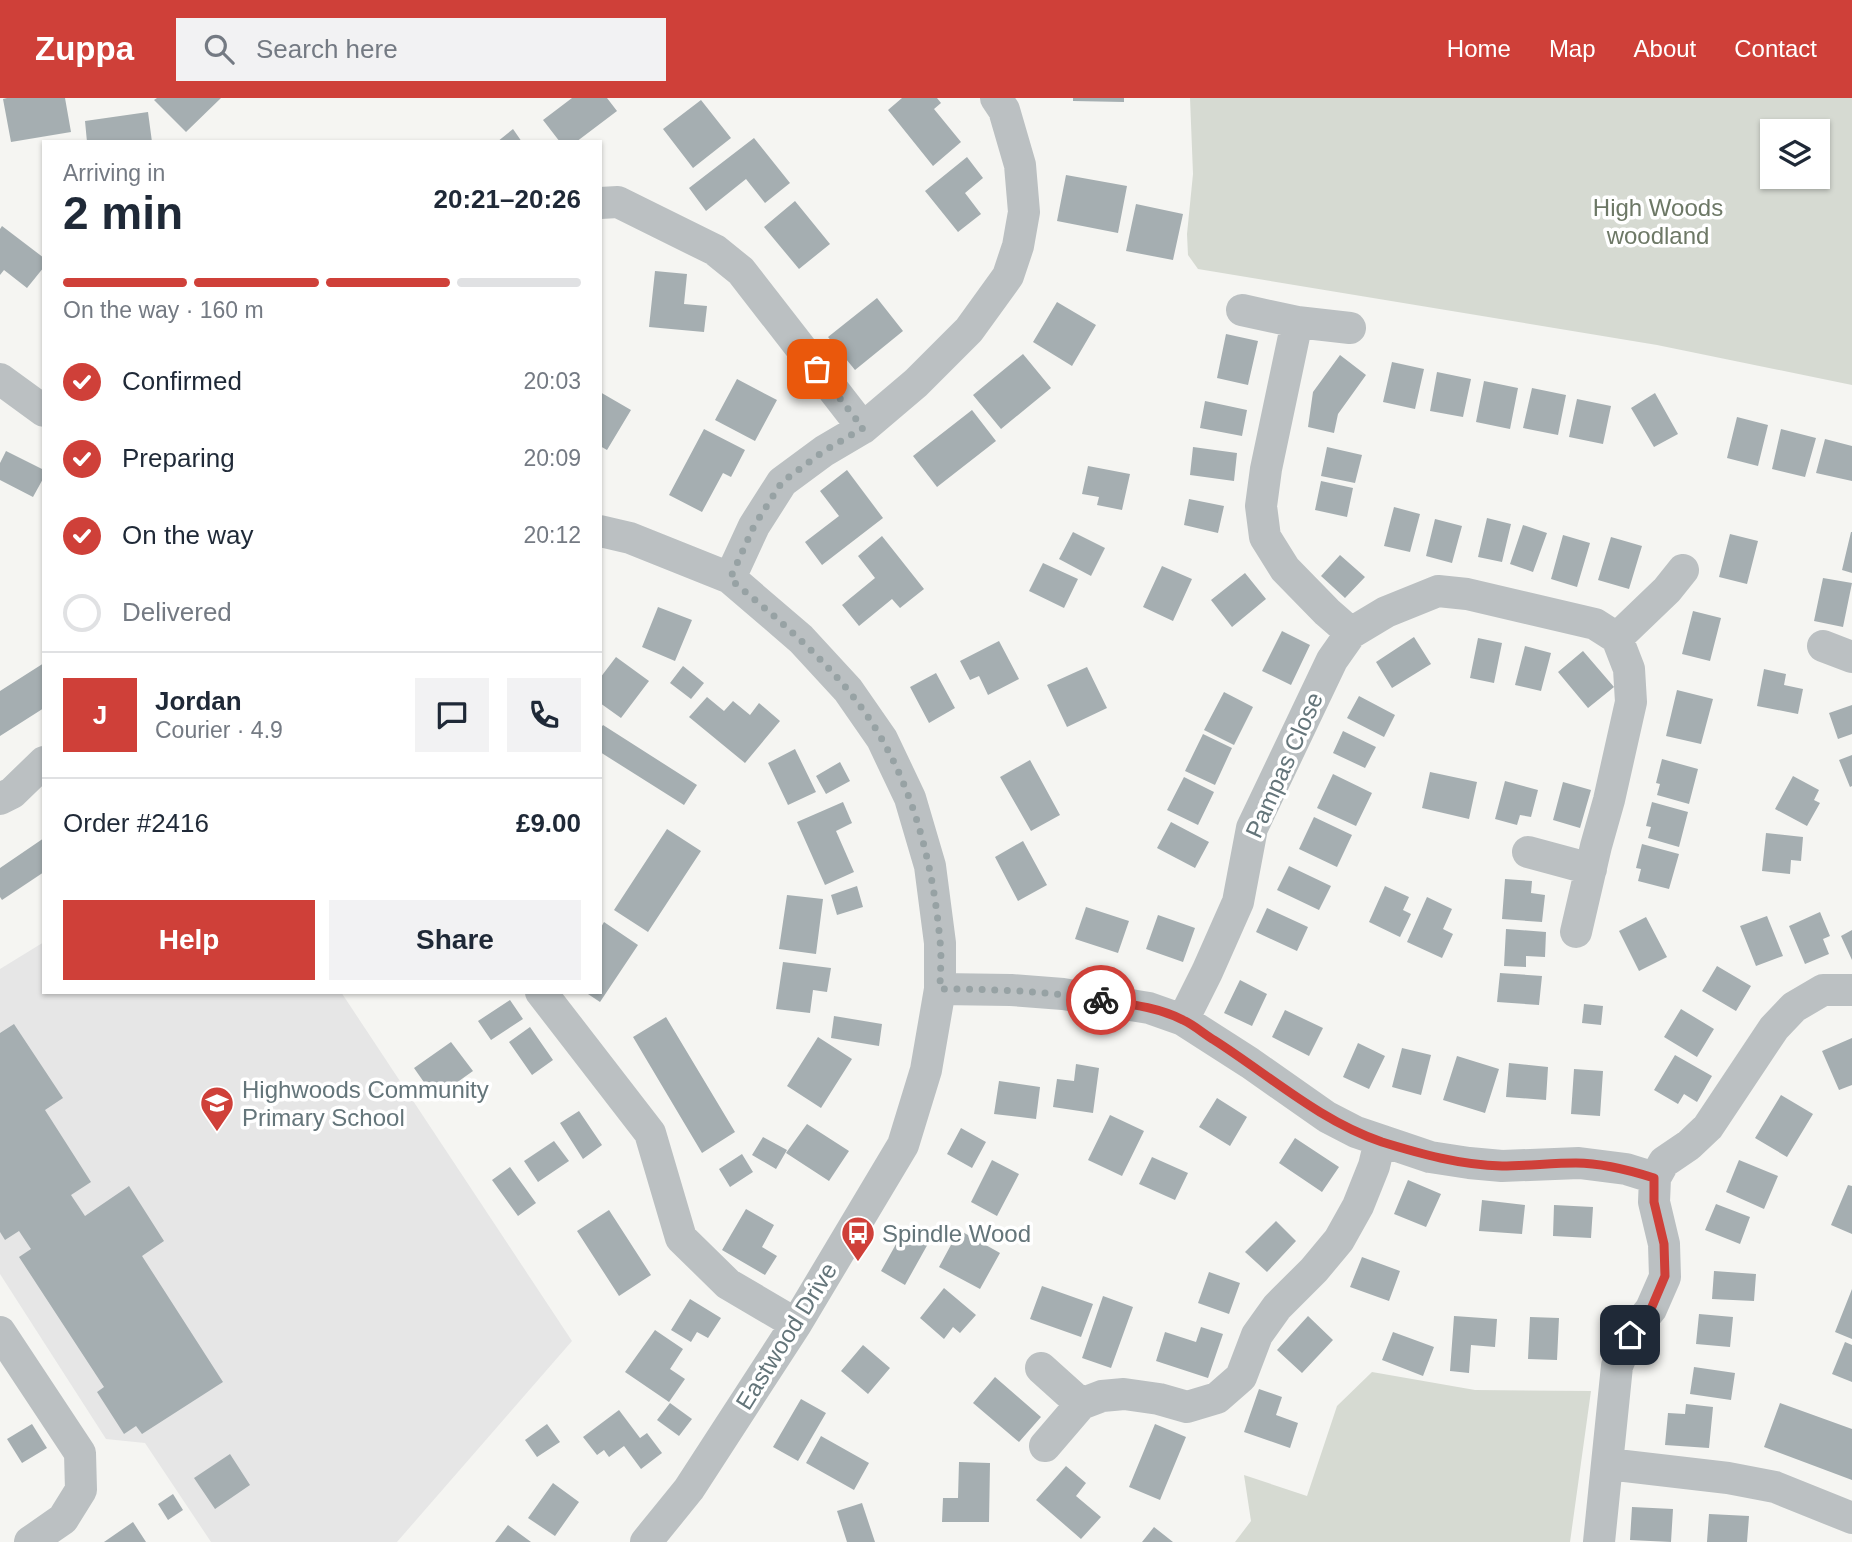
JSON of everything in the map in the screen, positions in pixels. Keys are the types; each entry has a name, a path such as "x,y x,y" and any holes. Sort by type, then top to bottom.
{"street":[{"path":"730,579 754,526 782,482 824,451 863,428 916,383 969,330 1008,276 1018,246 1024,212 1020,165 1004,110 996,98"},
{"path":"602,203 618,202 715,250 741,271 863,428"},
{"path":"1242,310 1297,322 1350,328"},
{"path":"1297,322 1266,469 1261,506 1265,537 1286,569 1351,633"},
{"path":"0,379 42,410"},
{"name":"Eastwood Drive","path":"602,531 631,538 730,579 801,639 848,690 882,739 910,798 930,866 940,943 940,989 926,1070 903,1144 796,1324 689,1489 646,1542"},
{"path":"1576,932 1630,702 1629,669 1616,638 1667,590 1683,570"},
{"name":"Pampas Close","path":"1183,1020 1238,902 1252,828 1332,660 1351,633 1386,612 1438,591 1467,594 1595,624 1616,638"},
{"path":"0,799 12,793 42,764"},
{"path":"1528,852 1591,869"},
{"path":"940,989 1063,994 1149,1008 1183,1020 1327,1117 1356,1132 1430,1157 1502,1166 1579,1163 1626,1169 1654,1178"},
{"path":"1599,1542 1617,1366 1630,1335 1651,1309 1665,1276 1664,1244 1654,1202 1654,1178 1664,1162 1689,1145 1708,1127 1774,1028 1794,1007 1823,990 1852,990"},
{"path":"543,994 650,1133 681,1238 728,1283 796,1324"},
{"path":"1045,1446 1081,1404 1101,1396 1124,1394 1159,1399 1187,1407 1217,1398 1241,1377 1256,1335 1277,1307 1339,1240 1358,1206 1374,1166 1380,1141"},
{"path":"0,1332 80,1453 81,1490 63,1519 30,1542"},
{"path":"1041,1368 1081,1404"},
{"path":"1608,1464 1728,1478 1774,1487 1852,1518"}],"shaded area":[{"name":"Highwoods Community Primary School","path":"42,943 42,994 342,994 572,1341 397,1542 211,1542 145,1443 106,1439 0,1274 0,969"}],"green space":[{"name":"High Woods woodland","path":"1190,98 1852,98 1852,385 1657,345 1198,269 1188,255 1187,234 1193,174"},
{"path":"1372,1372 1475,1390 1591,1391 1570,1542 1235,1542 1251,1521 1244,1475 1307,1496 1337,1406"}],"building":[{"path":"65,98 71,132 11,142 3,99"},
{"path":"221,98 186,132 154,100"},
{"path":"572,98 607,98 617,111 579,140 558,140 543,120"},
{"path":"902,98 937,98 941,103 934,109 961,142 933,166 888,110"},
{"path":"1073,98 1124,98 1124,102 1073,101"},
{"path":"701,100 731,138 693,168 663,129"},
{"path":"148,112 152,140 87,140 85,121"},
{"path":"513,129 521,140 499,140"},
{"path":"754,138 790,183 765,203 746,179 706,211 689,188"},
{"path":"967,157 983,178 965,193 981,214 958,232 925,191"},
{"path":"1066,175 1127,186 1118,233 1057,221"},
{"path":"795,201 830,244 799,269 764,227"},
{"path":"1136,204 1183,214 1173,260 1126,251"},
{"path":"2,226 42,256 42,269 27,288 4,270 0,275"},
{"path":"655,271 687,274 684,304 707,306 704,332 649,327"},
{"path":"877,298 903,331 855,370 828,337"},
{"path":"1057,302 1096,325 1072,366 1033,342"},
{"path":"1226,334 1258,341 1248,385 1217,378"},
{"path":"1023,354 1051,388 1001,429 973,395"},
{"path":"1340,355 1366,375 1338,414 1334,433 1308,427 1313,392"},
{"path":"1392,362 1424,369 1415,409 1383,402"},
{"path":"1437,372 1471,379 1463,417 1430,411"},
{"path":"737,379 777,400 755,441 715,420"},
{"path":"1484,381 1518,388 1510,429 1476,422"},
{"path":"1532,388 1566,395 1558,435 1523,428"},
{"path":"602,393 631,410 607,450 602,447"},
{"path":"1655,393 1678,434 1654,447 1631,408"},
{"path":"1577,399 1611,406 1603,444 1569,437"},
{"path":"1205,401 1247,410 1242,436 1200,428"},
{"path":"972,410 996,441 937,487 913,456"},
{"path":"1737,417 1768,425 1758,466 1727,458"},
{"path":"704,429 745,450 731,477 723,473 702,512 669,495"},
{"path":"1781,429 1816,438 1805,477 1772,469"},
{"path":"1825,439 1852,446 1852,481 1816,473"},
{"path":"1193,447 1237,453 1234,481 1190,475"},
{"path":"1327,447 1362,455 1355,483 1321,476"},
{"path":"6,451 42,469 42,481 33,497 0,480 0,463"},
{"path":"1088,466 1130,474 1122,510 1097,505 1099,497 1082,494"},
{"path":"847,470 883,518 822,565 805,542 839,516 820,491"},
{"path":"1321,481 1353,488 1347,517 1315,510"},
{"path":"1189,499 1224,506 1218,533 1184,525"},
{"path":"1394,507 1420,514 1410,552 1384,546"},
{"path":"1487,518 1511,524 1502,562 1478,557"},
{"path":"1435,519 1462,526 1452,563 1426,556"},
{"path":"1523,525 1547,533 1533,572 1510,564"},
{"path":"1073,532 1105,548 1091,576 1059,559"},
{"path":"1852,532 1852,573 1842,570"},
{"path":"1730,534 1758,541 1747,584 1719,577"},
{"path":"1563,535 1590,543 1577,587 1551,579"},
{"path":"882,536 924,589 900,608 892,599 859,626 842,605 875,578 858,556"},
{"path":"1611,537 1642,546 1629,589 1598,580"},
{"path":"1340,555 1365,577 1345,598 1321,576"},
{"path":"1043,563 1078,579 1064,608 1029,591"},
{"path":"1162,566 1192,579 1173,621 1143,607"},
{"path":"1245,573 1266,599 1232,627 1211,600"},
{"path":"1823,578 1852,583 1843,627 1814,621"},
{"path":"658,607 692,620 675,661 642,647"},
{"path":"1693,611 1721,618 1710,661 1682,654"},
{"path":"1282,631 1310,645 1291,685 1262,671"},
{"path":"1414,637 1431,664 1392,688 1376,662"},
{"path":"1478,638 1502,643 1494,683 1470,678"},
{"path":"999,641 1019,679 988,695 979,676 970,680 960,661"},
{"path":"1525,646 1551,653 1541,691 1515,685"},
{"path":"1583,651 1614,687 1588,708 1558,672"},
{"path":"616,657 649,681 621,718 602,704 602,675"},
{"path":"42,664 42,709 0,736 0,691"},
{"path":"683,666 704,683 691,699 670,683"},
{"path":"1087,667 1107,708 1067,727 1047,685"},
{"path":"1764,669 1786,674 1784,685 1803,689 1798,714 1757,706"},
{"path":"936,673 955,708 929,723 910,687"},
{"path":"1677,690 1713,699 1701,744 1666,736"},
{"path":"1224,692 1253,707 1234,745 1204,730"},
{"path":"1359,696 1395,715 1384,737 1347,718"},
{"path":"707,697 724,711 733,701 750,715 759,703 780,721 745,763 689,717"},
{"path":"1852,705 1852,734 1838,739 1829,713"},
{"path":"602,726 697,785 684,805 602,753"},
{"path":"1343,731 1376,747 1365,768 1333,753"},
{"path":"1203,734 1232,748 1215,785 1185,771"},
{"path":"795,749 816,792 788,805 768,763"},
{"path":"1852,755 1852,786 1850,787 1839,760"},
{"path":"1662,759 1698,769 1689,804 1657,795 1660,784 1656,783"},
{"path":"1030,760 1060,815 1031,831 1000,777"},
{"path":"840,762 850,781 826,794 816,776"},
{"path":"1430,772 1477,782 1469,819 1422,808"},
{"path":"1333,774 1372,793 1356,826 1317,808"},
{"path":"1793,776 1819,790 1814,800 1820,803 1807,826 1775,809"},
{"path":"1184,777 1214,792 1198,825 1167,810"},
{"path":"1505,781 1538,790 1531,817 1520,815 1517,825 1495,819"},
{"path":"1563,782 1591,790 1580,828 1553,820"},
{"path":"843,802 852,823 836,831 854,872 825,885 797,822"},
{"path":"1652,802 1688,812 1679,847 1648,838 1651,827 1646,826"},
{"path":"1314,817 1352,835 1337,867 1299,849"},
{"path":"1171,822 1209,842 1195,868 1157,848"},
{"path":"667,829 701,851 648,932 614,910"},
{"path":"1766,833 1803,837 1801,861 1791,860 1790,874 1762,871"},
{"path":"42,839 42,873 2,900 0,868"},
{"path":"1023,841 1047,885 1018,901 995,857"},
{"path":"1642,844 1679,854 1669,889 1638,881 1641,869 1636,868"},
{"path":"1289,866 1331,886 1319,910 1277,890"},
{"path":"1505,879 1532,881 1531,893 1545,895 1542,922 1502,919"},
{"path":"857,886 863,907 837,915 831,895"},
{"path":"1385,886 1409,897 1403,910 1411,914 1400,937 1369,922"},
{"path":"787,895 823,899 816,954 779,949"},
{"path":"1427,897 1452,909 1443,929 1453,934 1442,958 1407,942"},
{"path":"1086,907 1129,921 1118,953 1075,939"},
{"path":"1267,908 1308,927 1297,951 1256,932"},
{"path":"1820,912 1830,936 1823,939 1829,954 1805,964 1789,926"},
{"path":"1158,915 1195,928 1183,962 1146,949"},
{"path":"1767,916 1783,956 1756,966 1740,926"},
{"path":"1646,917 1667,957 1639,971 1619,931"},
{"path":"604,922 638,945 600,1002 588,994 602,994"},
{"path":"1506,929 1546,932 1545,957 1526,956 1526,967 1504,966"},
{"path":"1852,930 1852,960 1841,936"},
{"path":"783,962 831,968 827,992 813,990 810,1013 776,1009"},
{"path":"1717,966 1751,986 1736,1011 1702,991"},
{"path":"1500,973 1542,976 1539,1005 1497,1002"},
{"path":"1240,980 1267,994 1252,1026 1224,1013"},
{"path":"510,1000 523,1019 491,1040 478,1021"},
{"path":"1584,1004 1603,1006 1601,1025 1582,1023"},
{"path":"1681,1009 1714,1029 1697,1057 1664,1037"},
{"path":"1285,1010 1323,1028 1309,1056 1272,1037"},
{"path":"834,1016 882,1024 879,1046 831,1038"},
{"path":"666,1017 735,1132 702,1153 633,1037"},
{"path":"14,1024 63,1098 45,1110 91,1182 71,1195 85,1216 129,1186 164,1241 142,1256 223,1382 142,1434 136,1426 124,1434 97,1392 104,1387 19,1257 31,1249 19,1231 5,1240 0,1232 0,1033"},
{"path":"530,1027 553,1060 532,1075 509,1042"},
{"path":"818,1037 852,1059 821,1108 787,1086"},
{"path":"1852,1038 1852,1085 1839,1090 1822,1051"},
{"path":"451,1042 473,1071 435,1098 414,1068"},
{"path":"1358,1043 1385,1056 1369,1089 1343,1077"},
{"path":"1402,1048 1431,1055 1421,1095 1392,1087"},
{"path":"1675,1055 1712,1076 1697,1102 1684,1094 1678,1104 1654,1090"},
{"path":"1457,1056 1499,1069 1485,1113 1443,1100"},
{"path":"1509,1063 1548,1067 1546,1100 1506,1097"},
{"path":"1076,1064 1099,1068 1093,1113 1053,1107 1057,1079 1074,1081"},
{"path":"1574,1069 1603,1071 1600,1116 1571,1114"},
{"path":"999,1081 1040,1087 1036,1119 994,1114"},
{"path":"1781,1095 1813,1114 1787,1157 1755,1138"},
{"path":"1217,1098 1247,1117 1230,1146 1199,1127"},
{"path":"579,1111 602,1145 583,1159 560,1123"},
{"path":"1110,1115 1144,1131 1122,1176 1088,1160"},
{"path":"807,1124 849,1151 829,1181 786,1153"},
{"path":"961,1128 986,1142 972,1168 947,1154"},
{"path":"763,1137 787,1150 776,1169 752,1155"},
{"path":"1295,1138 1339,1167 1322,1192 1279,1163"},
{"path":"554,1141 569,1161 538,1182 524,1161"},
{"path":"742,1154 753,1172 730,1187 719,1169"},
{"path":"1152,1157 1188,1173 1175,1200 1139,1184"},
{"path":"992,1160 1019,1174 997,1216 971,1202"},
{"path":"1739,1160 1778,1176 1764,1209 1726,1192"},
{"path":"510,1167 536,1203 518,1216 492,1180"},
{"path":"1408,1180 1441,1194 1426,1227 1394,1214"},
{"path":"1848,1185 1852,1186 1852,1234 1831,1225"},
{"path":"1482,1200 1525,1205 1522,1234 1479,1231"},
{"path":"1716,1204 1750,1217 1740,1244 1705,1230"},
{"path":"1554,1205 1593,1207 1591,1238 1553,1236"},
{"path":"746,1209 774,1225 762,1247 777,1256 765,1275 722,1250"},
{"path":"609,1210 651,1275 619,1296 577,1231"},
{"path":"1276,1221 1296,1241 1267,1272 1245,1252"},
{"path":"905,1228 929,1242 905,1285 881,1271"},
{"path":"959,1230 1000,1253 980,1289 939,1267"},
{"path":"1362,1257 1400,1271 1389,1301 1350,1287"},
{"path":"1714,1271 1756,1274 1754,1301 1712,1299"},
{"path":"1209,1272 1240,1283 1229,1314 1198,1303"},
{"path":"1042,1286 1093,1304 1081,1337 1030,1319"},
{"path":"944,1288 976,1315 960,1333 953,1327 944,1339 920,1318"},
{"path":"1852,1289 1852,1339 1835,1332"},
{"path":"1103,1296 1133,1307 1111,1368 1082,1358"},
{"path":"690,1299 721,1318 708,1338 697,1332 691,1342 671,1330"},
{"path":"1699,1314 1733,1317 1730,1347 1696,1344"},
{"path":"1308,1316 1333,1340 1302,1373 1277,1350"},
{"path":"1454,1316 1497,1319 1495,1347 1471,1345 1469,1373 1450,1371"},
{"path":"1530,1317 1559,1318 1557,1360 1528,1359"},
{"path":"1201,1327 1223,1334 1208,1378 1156,1361 1165,1332 1196,1342"},
{"path":"655,1330 683,1349 670,1369 685,1379 669,1402 625,1372"},
{"path":"1393,1332 1434,1347 1423,1376 1382,1360"},
{"path":"1845,1342 1852,1345 1852,1382 1832,1374"},
{"path":"863,1345 890,1368 868,1394 841,1371"},
{"path":"1694,1367 1735,1373 1731,1400 1690,1394"},
{"path":"995,1377 1041,1417 1019,1442 973,1403"},
{"path":"1259,1389 1282,1397 1276,1415 1298,1423 1290,1448 1244,1432"},
{"path":"801,1399 826,1413 798,1461 773,1447"},
{"path":"670,1403 692,1419 679,1436 657,1420"},
{"path":"1780,1403 1852,1429 1852,1480 1764,1447"},
{"path":"1686,1404 1713,1407 1709,1448 1665,1445 1668,1413 1685,1414"},
{"path":"619,1410 640,1438 647,1433 662,1453 641,1469 624,1446 609,1457 604,1450 597,1455 583,1437"},
{"path":"32,1424 47,1448 22,1463 7,1439"},
{"path":"547,1424 560,1442 537,1457 525,1440"},
{"path":"1155,1424 1186,1437 1160,1500 1129,1487"},
{"path":"821,1436 869,1463 854,1490 806,1463"},
{"path":"230,1454 250,1485 215,1509 194,1478"},
{"path":"959,1462 990,1463 989,1522 942,1522 943,1498 958,1498"},
{"path":"1066,1466 1086,1483 1076,1496 1101,1517 1081,1539 1036,1500"},
{"path":"553,1483 579,1502 555,1536 528,1518"},
{"path":"173,1494 183,1510 168,1520 158,1504"},
{"path":"862,1503 875,1542 847,1542 837,1511"},
{"path":"1632,1507 1673,1509 1671,1542 1630,1540"},
{"path":"1709,1514 1749,1516 1747,1542 1707,1542"},
{"path":"133,1522 146,1542 104,1542"},
{"path":"508,1525 531,1542 495,1542"},
{"path":"1154,1527 1173,1542 1142,1542"}],"way so far":[{"path":"817,369 863,428 824,451 782,482 754,526 730,579 801,639 848,690 882,739 910,798 930,866 940,943 940,989 1011,990 1101,1000"}],"place":[{"name":"Highwoods Community Primary School","path":"217,1133"},
{"name":"Spindle Wood","path":"858,1263"}],"route":[{"path":"1101,1000 1149,1008 1183,1020 1327,1117 1380,1141 1430,1157 1469,1163 1502,1166 1579,1163 1626,1169 1654,1178 1654,1202 1664,1244 1665,1276 1651,1309 1630,1335"}]}
